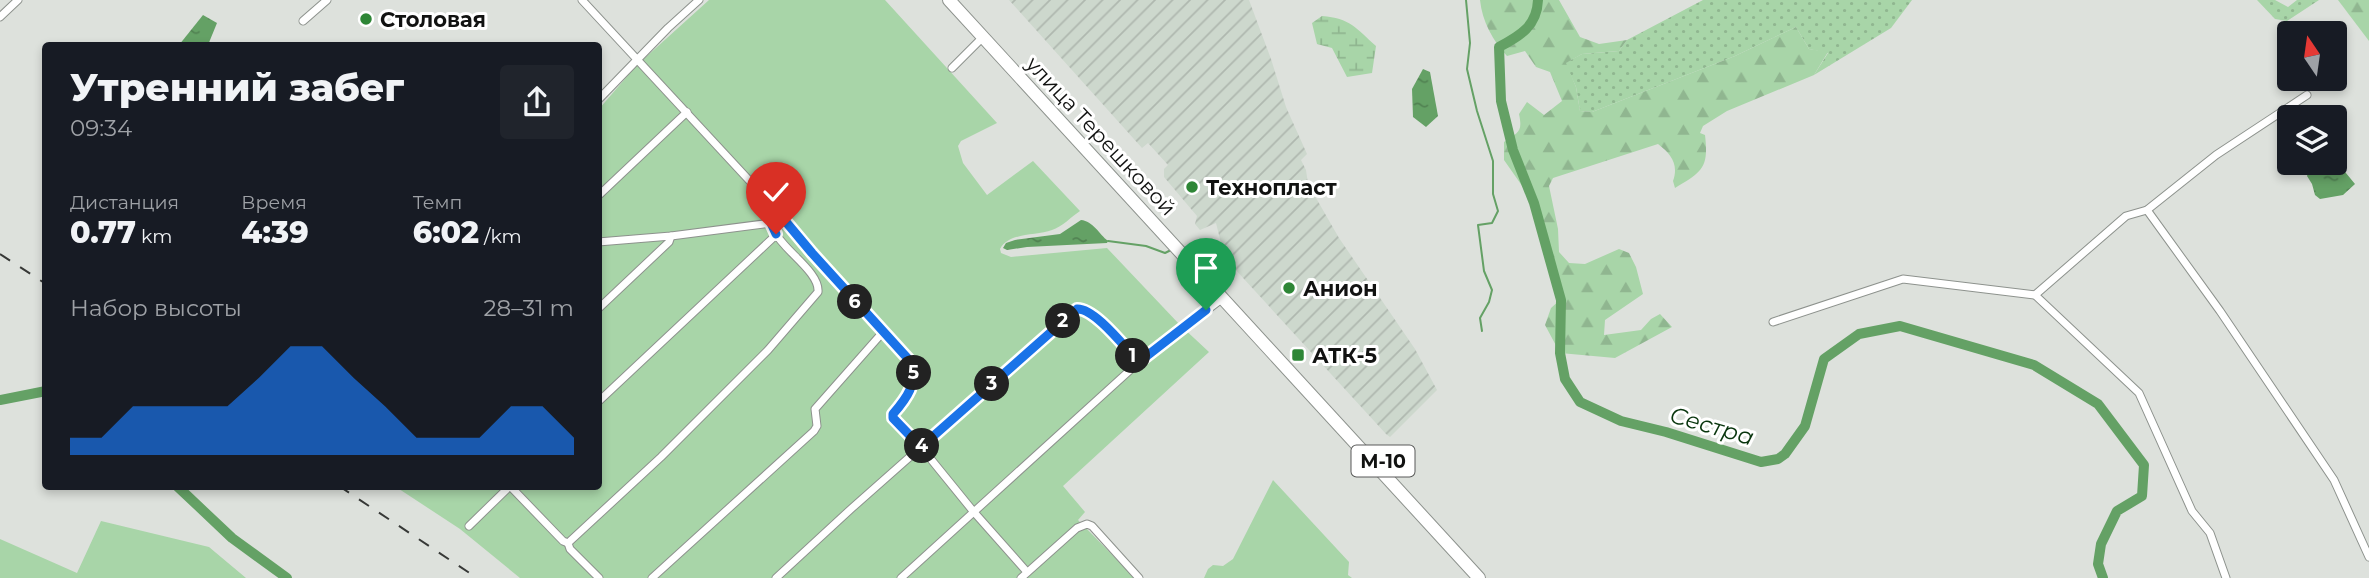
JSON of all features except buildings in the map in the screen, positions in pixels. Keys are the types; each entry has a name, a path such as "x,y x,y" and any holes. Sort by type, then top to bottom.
{"highway":[{"name":"улица Терешковой","path":"949,0 1479,578"},
{"name":"улица Терешковой","path":"960,0 1489,578"}],"street":[{"path":"0,17 18,0"},
{"path":"303,22 327,0"},
{"path":"582,0 771,204 911,362 913,379 909,394 893,414 893,418 921,447 1024,575 1077,528 1087,524 1092,526 1139,578"},
{"path":"602,96 699,0"},
{"path":"952,68 983,37"},
{"path":"2035,295 2126,216 2147,210 2216,155 2307,95"},
{"path":"602,192 687,112"},
{"path":"568,543 661,457 768,350 818,292 816,280 776,234 771,223 771,204"},
{"path":"2147,210 2220,311 2334,480 2369,558"},
{"path":"602,242 771,223"},
{"path":"602,398 776,234"},
{"path":"602,305 669,242 671,236"},
{"path":"1773,322 1903,279 2035,295 2139,393 2192,511 2210,533 2226,578"},
{"path":"901,578 1139,362 1223,298"},
{"path":"776,578 1077,309 1083,309 1094,316 1139,362"},
{"path":"652,578 814,431 817,426 815,409 883,332"},
{"path":"469,526 506,490"},
{"path":"514,490 599,578"}],"shaded area":[{"path":"1009,0 1249,0 1286,107 1307,154 1301,160 1308,184 1339,238 1415,349 1437,390 1390,437 1233,267 1233,258 1219,246 1221,243 1216,223 1200,230 1195,224 1197,216 1164,177 1164,169 1168,165 1148,143 1142,148"}],"green space":[{"path":"709,0 885,0 997,123 961,141 958,146 963,163 987,195 1033,161 1080,211 1056,229 1010,240 1000,249 1001,253 1011,257 1107,248 1209,352 1063,486 1085,512 1078,520 1135,578 520,578 460,529 401,490 602,490 602,106 636,66"},
{"path":"1480,0 1559,0 1580,37 1599,44 1627,40 1619,51 1582,54 1566,63 1576,87 1580,111 1592,112 1735,56 1796,27 1809,49 1828,52 1814,75 1727,111 1703,126 1700,133 1705,135 1706,155 1702,168 1675,188 1673,160 1658,144 1553,178 1549,186 1558,229 1559,252 1569,263 1585,264 1619,249 1629,253 1636,267 1643,294 1605,320 1604,335 1641,330 1660,314 1672,327 1615,358 1560,353 1545,325 1551,308 1561,299 1534,203 1504,160 1504,142 1518,131 1519,114 1527,102 1544,115 1562,101 1550,72 1536,67 1525,51 1507,56 1502,50 1486,23"},
{"path":"1703,0 1912,0 1891,28 1814,75 1828,53 1809,49 1796,27 1735,56 1592,112 1580,111 1576,87 1565,63 1582,54 1619,51 1627,40"},
{"path":"2257,0 2275,0 2288,7 2297,0 2319,0 2287,21 2275,19"},
{"path":"2338,0 2369,0 2369,41"},
{"path":"1322,16 1346,22 1376,46 1372,73 1347,77 1332,48 1317,44 1312,23"},
{"path":"1273,480 1349,562 1348,575 1352,578 1204,578 1213,565 1223,566 1233,559"},
{"path":"101,521 209,547 246,578 0,578 0,539 77,573"}],"water":[{"path":"203,15 217,23 209,42 181,42"},
{"path":"1423,69 1430,72 1438,116 1426,127 1413,117 1412,89"},
{"path":"2347,174 2355,184 2343,195 2320,199 2315,195 2307,176"},
{"path":"1081,220 1092,225 1107,243 1007,250 1003,248 1006,243 1015,240 1060,234"}],"waterway":[{"path":"1466,0 1470,43 1467,69 1493,161 1493,194 1498,211 1492,223 1478,225 1484,271 1492,290 1480,318 1482,331"},
{"name":"Сестра","path":"1538,0 1531,23 1520,34 1499,47 1501,101 1513,150 1534,203 1561,300 1560,353 1565,379 1580,402 1621,421 1761,462 1778,459 1785,454 1805,426 1824,359 1859,334 1900,326 2034,365 2098,404 2144,465 2142,496 2117,511 2101,544 2098,564 2103,578"},
{"path":"1108,241 1146,246 1165,253 1171,250"},
{"path":"0,400 42,392"},
{"path":"181,490 232,538 287,578"}],"railway":[{"path":"0,254 42,281"},
{"path":"345,490 477,578"}],"place":[{"name":"Столовая","path":"366,19"},
{"name":"Технопласт","path":"1192,187"},
{"name":"Анион","path":"1289,288"},
{"name":"АТК-5","path":"1298,355"}],"route":[{"path":"776,234 771,223 771,204 911,362 914,370 909,394 893,414 893,418 921,447 1077,309 1083,309 1094,316 1139,362 1206,310"}]}
